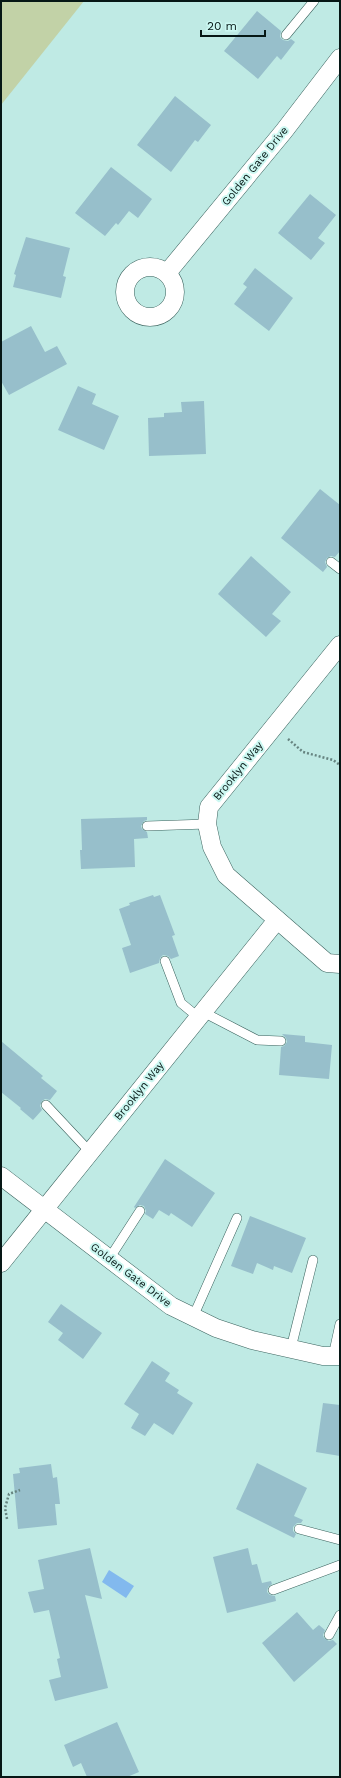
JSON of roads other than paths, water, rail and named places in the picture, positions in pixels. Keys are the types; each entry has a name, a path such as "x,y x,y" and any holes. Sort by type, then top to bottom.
{"street":[{"name":"Golden Gate Drive","path":"167,273 284,131 340,58"},
{"name":"Brooklyn Way","path":"340,645 209,807 207,824 212,847 226,875 327,963 340,964"},
{"name":"Brooklyn Way","path":"1,1263 277,920"},
{"name":"Golden Gate Drive","path":"1,1176 164,1302 216,1328 252,1340 323,1356 337,1356"}],"lane":[{"path":"286,35 314,1"},
{"path":"331,562 340,569"},
{"path":"147,826 207,824"},
{"path":"166,961 181,1003 201,1015 257,1040 281,1041"},
{"path":"46,1105 90,1152"},
{"path":"109,1259 140,1211"},
{"path":"193,1317 237,1218"},
{"path":"291,1348 313,1260"},
{"path":"337,1356 340,1324"},
{"path":"299,1529 340,1540"},
{"path":"273,1590 340,1566"},
{"path":"329,1635 340,1615"}],"water":[{"path":"109,1570 134,1586 126,1598 102,1582"}]}
